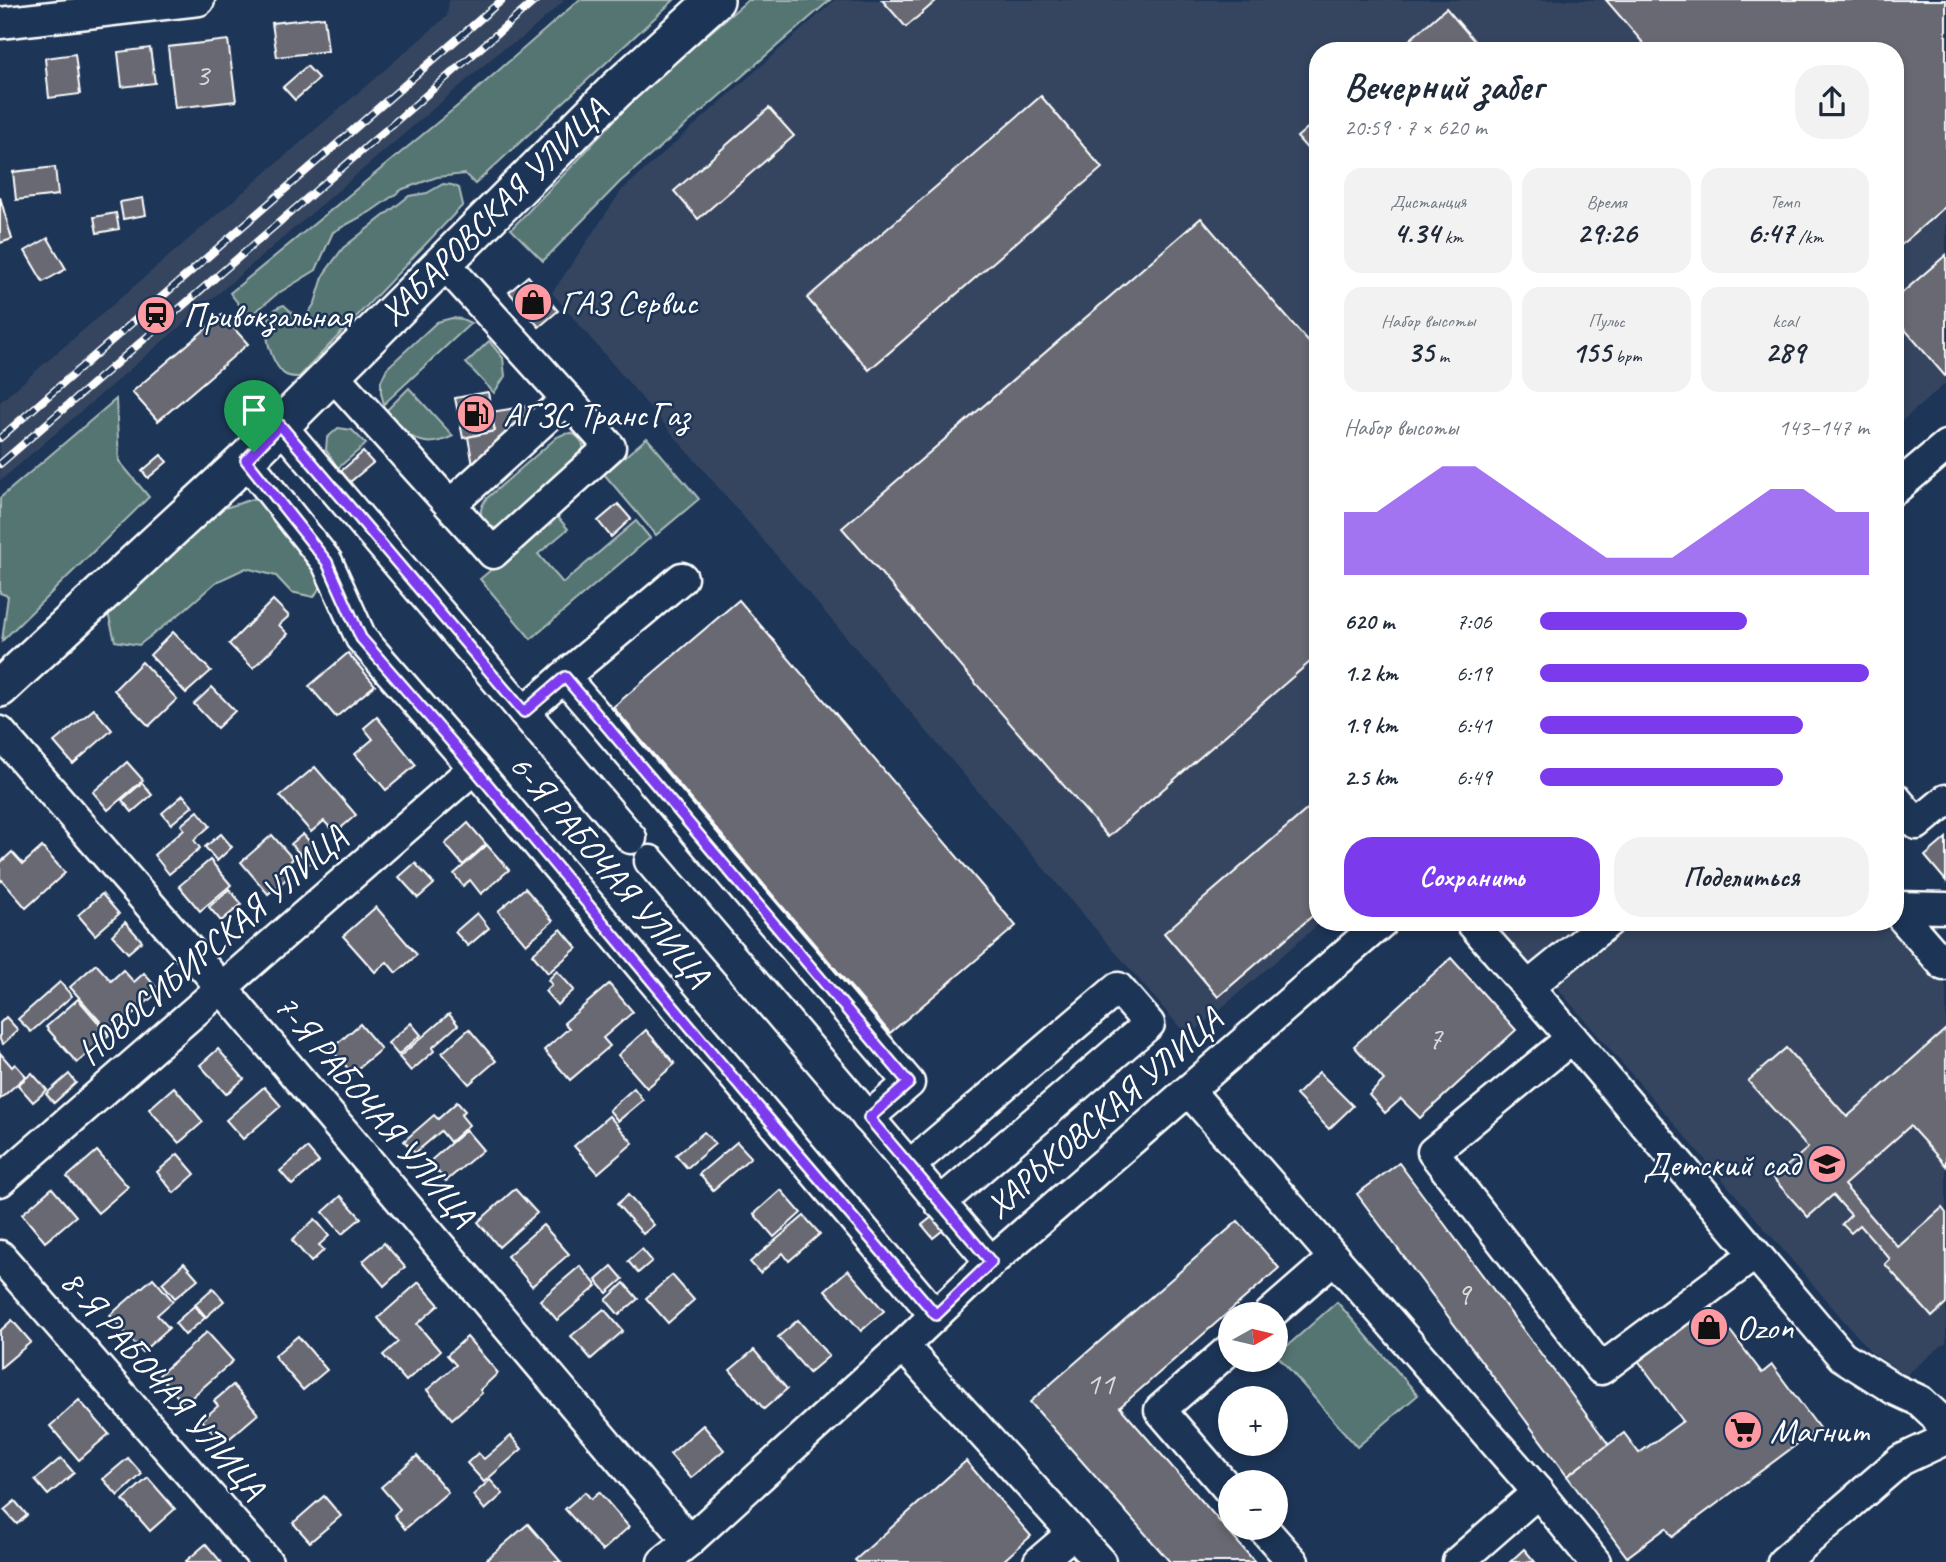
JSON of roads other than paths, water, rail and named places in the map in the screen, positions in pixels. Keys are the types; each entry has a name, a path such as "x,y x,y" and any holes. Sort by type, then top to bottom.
{"main road":[{"name":"ХАБАРОВСКАЯ УЛИЦА","path":"0,688 246,460 616,90 715,0"}],"street":[{"path":"0,23 199,0"},
{"path":"331,374 493,553 610,447 443,262"},
{"path":"450,505 567,400"},
{"path":"280,425 631,838"},
{"path":"1904,481 1946,446"},
{"name":"6-Я РАБОЧАЯ УЛИЦА","path":"246,460 327,562 361,638 936,1315"},
{"path":"524,712 682,578"},
{"path":"565,677 909,1083 869,1118"},
{"name":"7-Я РАБОЧАЯ УЛИЦА","path":"0,732 221,987 688,1541"},
{"name":"НОВОСИБИРСКАЯ УЛИЦА","path":"0,1181 474,768"},
{"path":"1904,809 1917,824 1946,800"},
{"path":"650,861 991,1262"},
{"path":"1904,908 1946,908"},
{"path":"1904,918 1944,965"},
{"name":"ХАРЬКОВСКАЯ УЛИЦА","path":"663,1562 903,1346 991,1262 1372,931"},
{"path":"1479,931 1842,1356 1920,1401 1936,1416 1946,1438 1901,1460 1783,1562"},
{"path":"1528,987 1597,931"},
{"path":"909,1166 1118,988 1149,1024 940,1203"},
{"path":"1572,1038 1433,1152 1601,1369 1755,1254"},
{"path":"1189,1091 1538,1492 1595,1562"},
{"name":"8-Я РАБОЧАЯ УЛИЦА","path":"0,1256 267,1562"},
{"path":"1284,1302 1334,1258"},
{"path":"903,1346 1100,1562"},
{"path":"1218,1359 1160,1410 1218,1476"},
{"path":"1805,1562 1914,1466 1946,1453"},
{"path":"1458,1562 1538,1492"},
{"path":"1040,1562 1073,1533"},
{"path":"1274,1540 1293,1562"}],"railway":[{"path":"0,438 502,0"},
{"path":"0,464 536,0"}],"place":[{"name":"ГАЗ Сервис","path":"533,302"},
{"name":"Привокзальная","path":"156,315"},
{"name":"АГЗС ТрансГаз","path":"476,414"},
{"name":"Детский сад","path":"1827,1164"},
{"name":"Ozon","path":"1709,1327"},
{"name":"Магнит","path":"1743,1430"}]}
